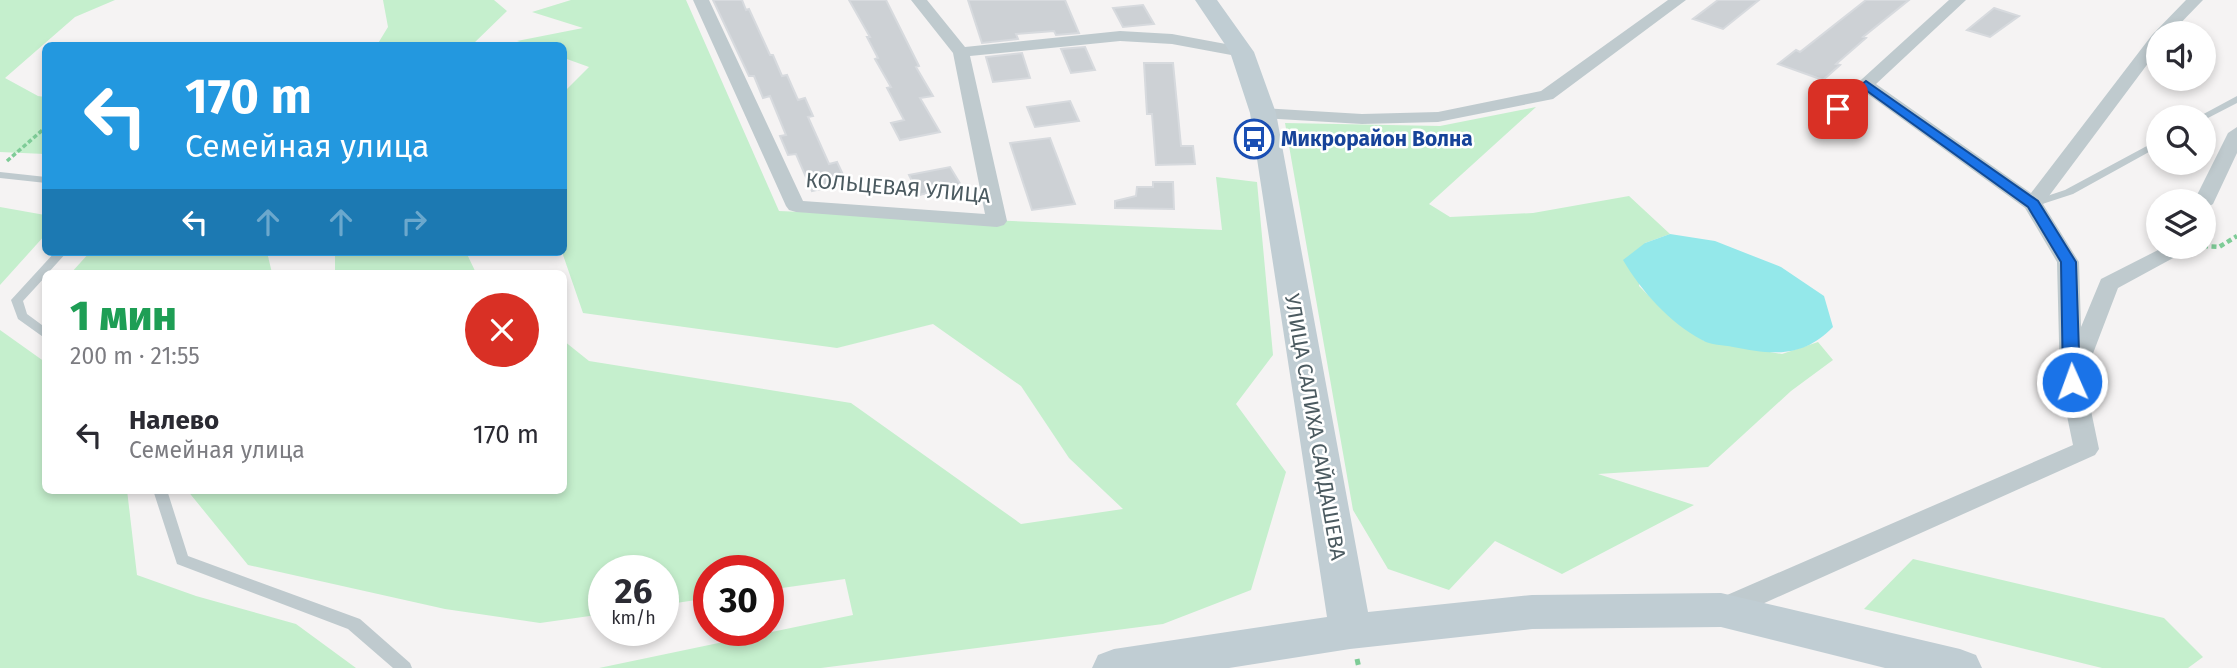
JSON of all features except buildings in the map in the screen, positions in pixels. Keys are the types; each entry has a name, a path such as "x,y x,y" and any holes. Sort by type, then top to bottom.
{"street":[{"name":"КОЛЬЦЕВАЯ УЛИЦА","path":"701,0 796,206 997,221 961,52"},
{"path":"919,0 961,52 1120,36 1172,39 1242,52"},
{"name":"УЛИЦА САЛИХА САЙДАШЕВА","path":"1206,0 1242,52 1263,113 1350,631"},
{"path":"1263,113 1362,119 1438,117 1547,95 1678,0"},
{"path":"1838,109 1958,0"},
{"path":"2174,21 2195,0"},
{"path":"2033,204 2146,54"},
{"path":"1721,610 2086,449 2072,382 2068,262 2033,204 1866,85"},
{"path":"2210,189 2237,133"},
{"path":"2072,382 2109,284 2156,259"},
{"path":"1114,668 1350,631 1532,612 1721,610 1961,668"}],"lane":[{"path":"2216,110 2237,99"},
{"path":"2033,204 2069,192 2146,150"},
{"path":"0,175 42,180"},
{"path":"44,270 57,256"},
{"path":"42,273 17,300 22,316 42,332"},
{"path":"161,494 182,561 354,624 404,668"}],"path":[{"path":"0,167 42,130"},
{"path":"2216,247 2237,236"}],"green space":[{"path":"0,0 115,0 75,17 46,42 42,42 42,46 5,78 42,97 42,154 0,152"},
{"path":"383,0 494,0 507,11 475,42 379,42 388,27"},
{"path":"571,0 686,0 779,211 1222,230 1216,177 1257,182 1273,355 1236,404 1286,472 1251,590 1163,624 821,668 599,668 704,646 784,646 784,629 853,615 845,579 784,588 784,555 693,555 693,600 679,603 679,555 588,555 588,616 540,623 445,609 248,565 190,494 567,494 567,343 589,361 851,403 1021,524 1123,509 1069,458 1021,386 933,324 837,348 583,313 563,256 567,256 567,89 589,67 567,59 567,42 517,41 583,28 532,12"},
{"path":"1536,107 1429,204 1450,217 1533,213 1629,196 1670,234 1645,243 1639,286 1663,310 1704,341 1782,354 1818,342 1833,360 1791,391 1708,467 1598,474 1694,505 1562,574 1495,541 1449,590 1388,569 1353,510 1285,123 1440,126"},
{"path":"0,207 42,214 42,238 0,285"},
{"path":"86,256 268,256 271,270 74,270"},
{"path":"335,256 468,256 475,270 335,270"},
{"path":"0,330 42,360 42,494 127,494 137,575 196,596 296,624 356,668 0,668"},
{"path":"1913,559 2164,618 2203,657 2188,668 2102,668 1864,609"}],"water":[{"path":"1670,234 1715,241 1781,267 1824,296 1833,327 1810,344 1787,352 1761,352 1702,340 1678,324 1657,305 1623,260 1645,243"}],"place":[{"name":"Микрорайон Волна","path":"1254,139"}],"route":[{"path":"1838,109 1866,85 2033,204 2068,262 2072,382"}]}
